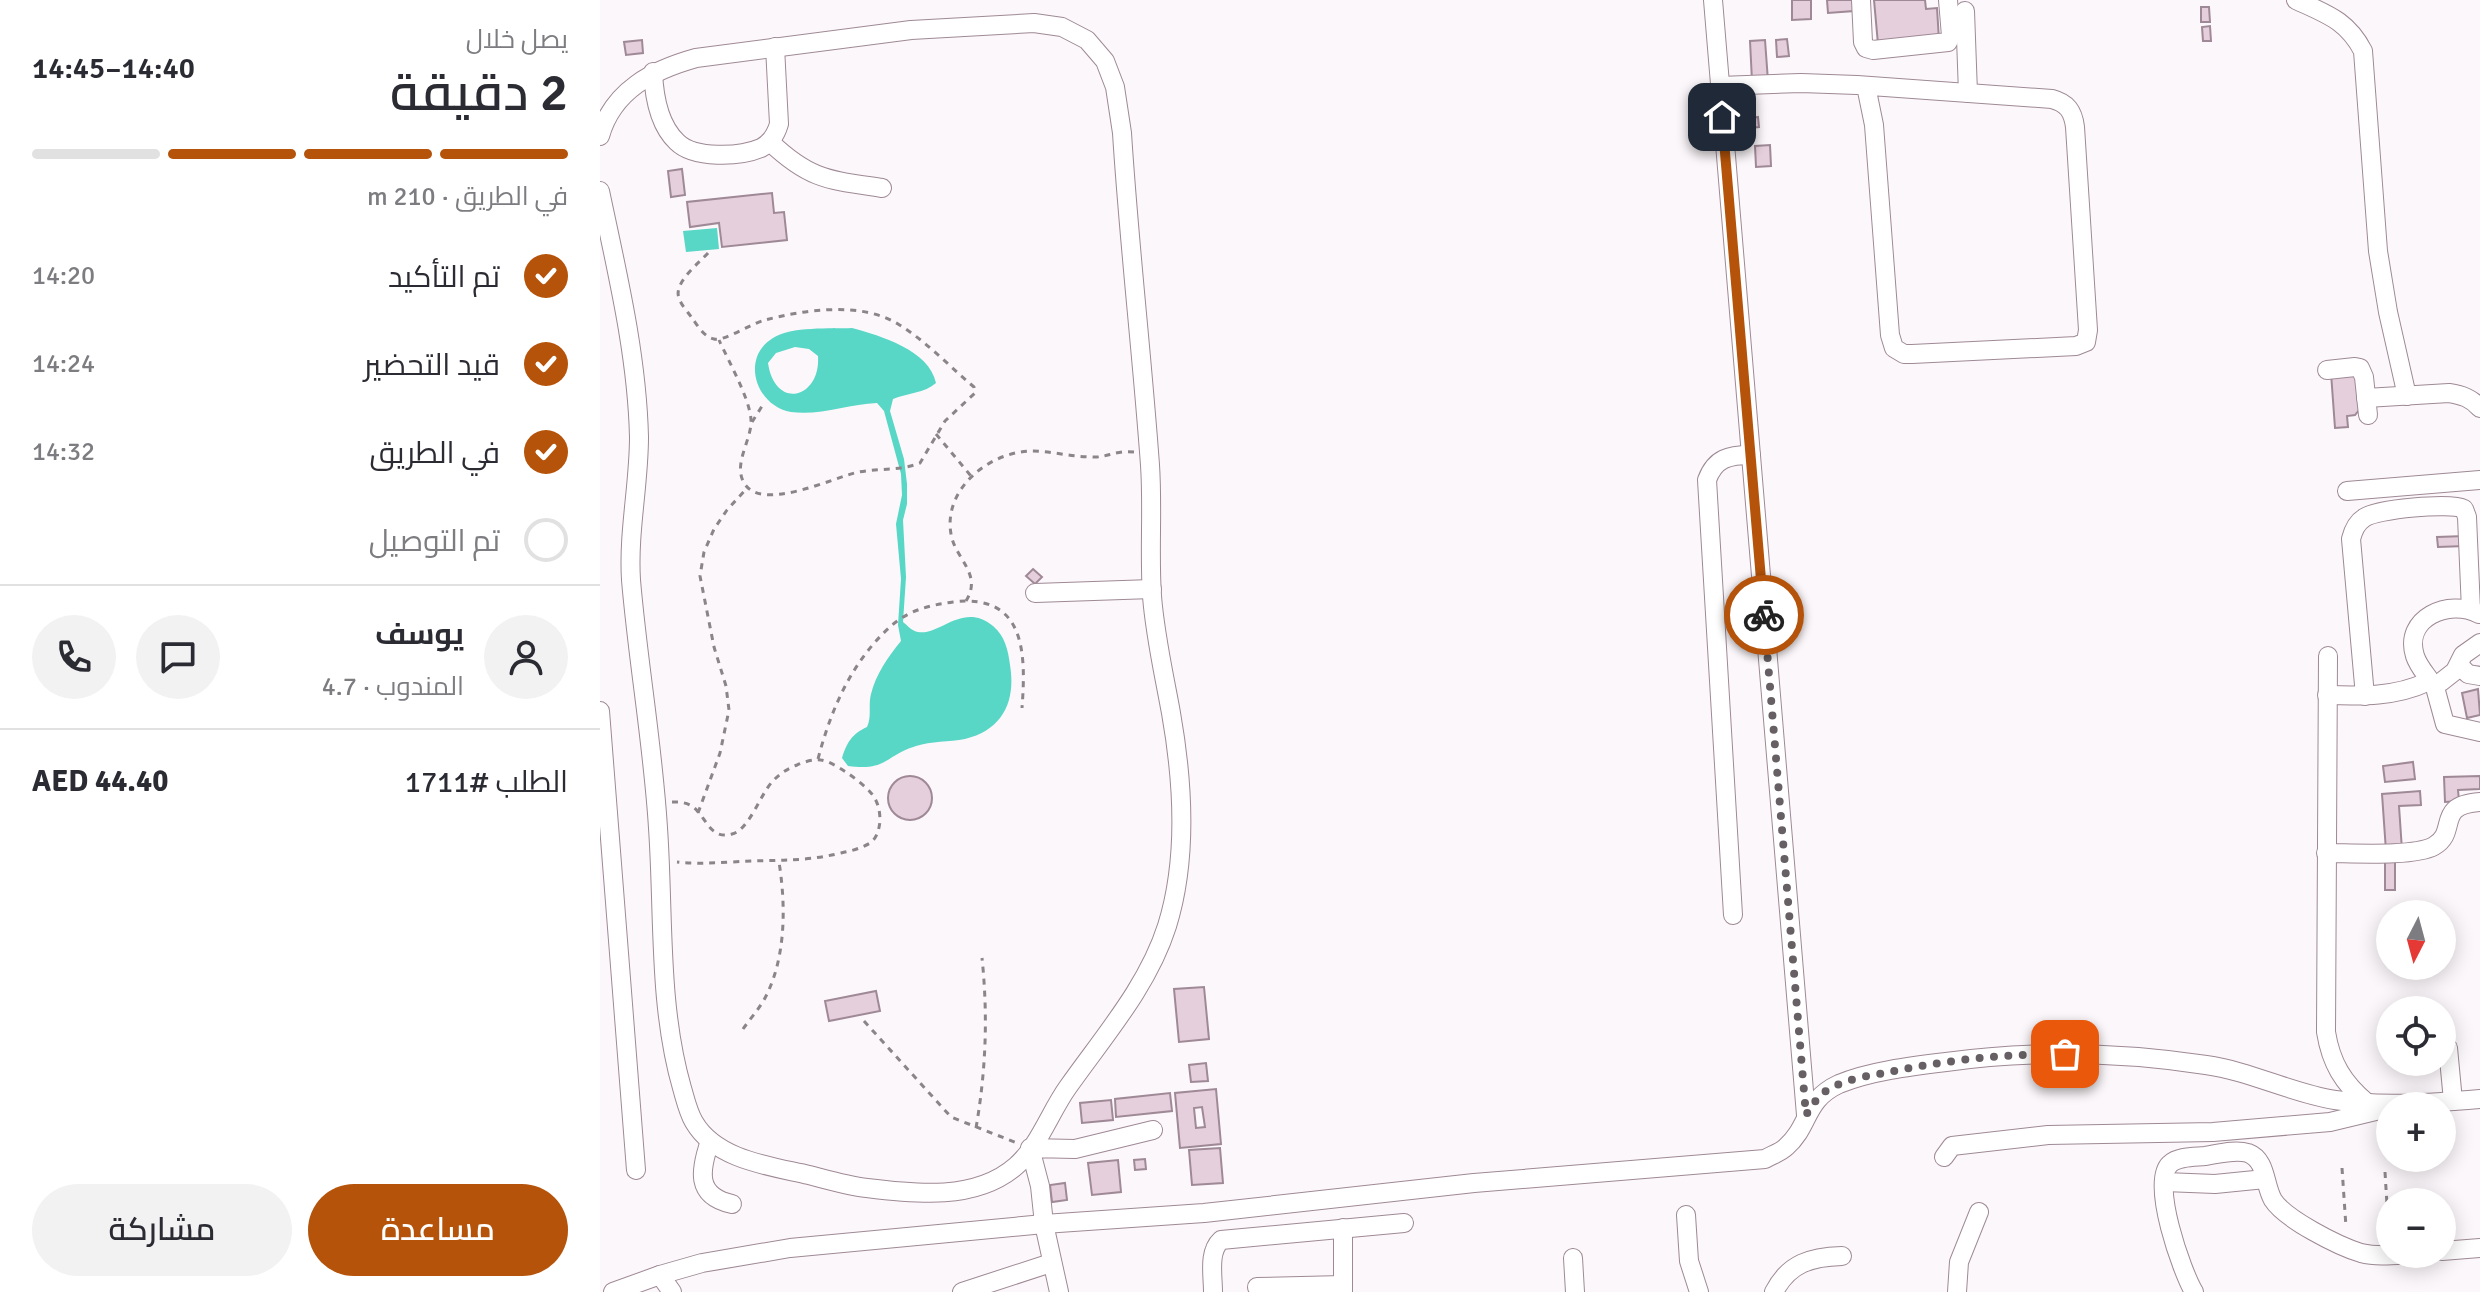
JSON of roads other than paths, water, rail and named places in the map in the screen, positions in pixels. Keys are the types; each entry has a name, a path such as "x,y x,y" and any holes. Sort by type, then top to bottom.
{"street":[{"path":"1713,0 1806,1115"},
{"path":"1861,0 1863,42 1866,48 1873,50 1948,42 1951,36 1948,0"},
{"path":"2296,0 2345,25 2363,51 2378,251 2407,396"},
{"path":"1965,11 1968,93"},
{"path":"600,136 610,112 624,95 653,72 696,58 911,30 1034,23 1062,27 1087,40 1105,61 1115,87 1122,133 1149,456 1152,589 1178,762 1181,812 1179,870 1167,926 1144,979 1015,1167 994,1180 968,1190 917,1193 860,1187 757,1162 732,1154 710,1141 693,1121 676,1064 667,1000 656,803 631,574 639,440 636,389 630,337 600,191"},
{"path":"653,72 663,120 672,137 685,149 711,155 761,148 770,142 779,124 775,47"},
{"path":"1720,86 1801,83 1866,86 2052,99 2065,104 2073,117 2088,330 2083,345 1912,354 1904,354 1894,348 1890,335 1874,125 1866,86"},
{"path":"770,142 791,162 815,176 882,188"},
{"path":"2327,370 2360,368 2367,407 2407,396 2449,393 2473,400 2480,408"},
{"path":"1733,915 1707,480 1717,462 1726,457 1751,455"},
{"path":"2347,491 2480,480"},
{"path":"2431,484 2434,507"},
{"path":"2365,696 2353,531 2372,513 2456,505 2466,513 2476,613 2459,608 2430,614 2414,637 2415,657 2433,683 2445,724 2480,732"},
{"path":"1035,593 1152,589"},
{"path":"2327,695 2396,693 2433,683 2455,671 2463,655 2480,643"},
{"path":"2328,656 2326,1032 2329,1053 2338,1072 2367,1103"},
{"path":"2459,665 2468,674 2480,676"},
{"path":"600,711 636,1170"},
{"path":"2326,853 2409,851 2432,847 2440,842 2455,808 2480,802"},
{"path":"613,1292 660,1275 717,1260 790,1248 1044,1224 1204,1213 1474,1183 1765,1159 1785,1148 1800,1131 1815,1101 1828,1089 1844,1082 1919,1066 1977,1058 2094,1054 2210,1065 2333,1099 2376,1104"},
{"path":"2456,1101 2480,1099"},
{"path":"1944,1157 1952,1146 2005,1139 2091,1133 2241,1130 2330,1122 2376,1110"},
{"path":"1030,1148 1075,1149 1153,1130"},
{"path":"710,1141 704,1158 703,1180 714,1197 732,1204"},
{"path":"1030,1148 1059,1292"},
{"path":"2194,1292 2179,1261 2171,1233 2165,1182 2166,1169 2176,1160 2235,1152 2251,1154 2262,1166 2274,1202 2284,1212 2347,1247 2376,1255"},
{"path":"2165,1182 2215,1184 2265,1179"},
{"path":"1957,1292 1959,1262 1979,1212"},
{"path":"1686,1215 1689,1261 1699,1292"},
{"path":"1213,1292 1213,1254 1221,1240 1404,1223"},
{"path":"1257,1287 1343,1288 1343,1228"},
{"path":"2456,1250 2480,1248"},
{"path":"1774,1292 1786,1273 1803,1261 1842,1256"},
{"path":"1573,1258 1575,1292"},
{"path":"962,1292 1051,1263"},
{"path":"660,1275 672,1292"}]}
